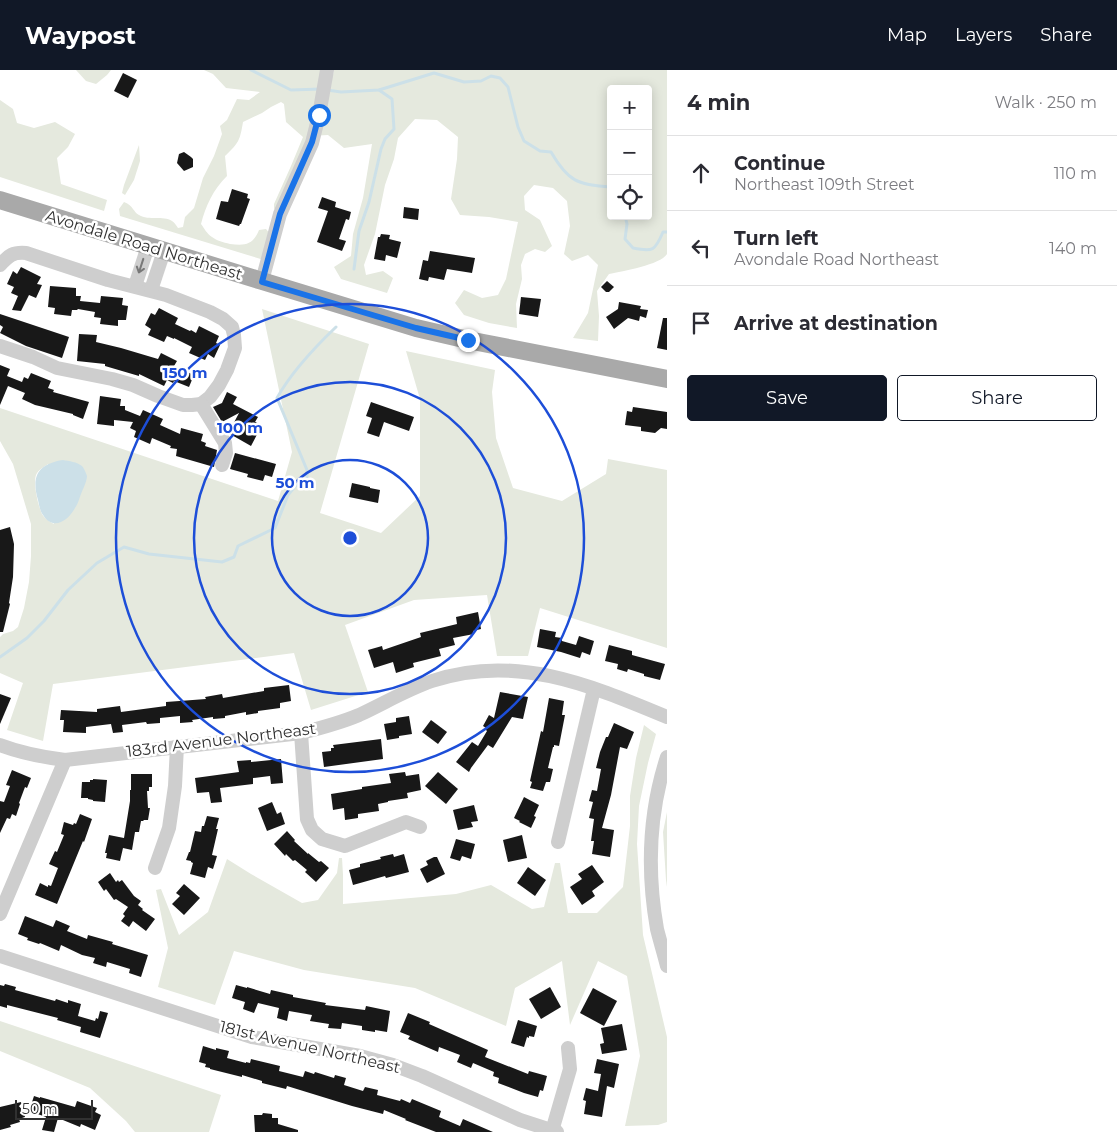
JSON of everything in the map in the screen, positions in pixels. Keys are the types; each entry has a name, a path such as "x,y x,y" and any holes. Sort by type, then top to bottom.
{"main road":[{"name":"Avondale Road Northeast","path":"0,200 416,328 667,379"}],"street":[{"path":"262,282 280,214 312,142 326,76"},
{"path":"135,286 156,249"},
{"path":"151,290 156,249"},
{"path":"0,265 6,258 16,252 26,253 108,280 166,295 223,319 232,327 235,348 219,385 210,397 201,404 192,406 183,405 133,385 112,379 57,368 0,346"},
{"path":"201,404 225,443 226,453 222,465"},
{"name":"183rd Avenue Northeast","path":"0,745 16,751 65,760 301,733 332,725 360,714 432,681 463,673 488,670 524,671 557,677 594,688 667,717"},
{"path":"558,842 594,688"},
{"path":"301,733 307,819 312,830 322,839 345,846 406,822 420,826"},
{"path":"155,868 169,828 176,786 177,746"},
{"path":"667,757 654,812 651,851 655,913 667,966"},
{"path":"0,914 65,760"},
{"name":"181st Avenue Northeast","path":"0,956 252,1037 360,1056 393,1064 520,1120 555,1131"},
{"path":"555,1131 570,1069 568,1048"}],"shaded area":[{"path":"76,70 111,70 96,84 86,81"},
{"path":"204,70 324,70 333,75 334,70 667,70 667,254 663,258 649,264 609,274 597,291 598,341 573,338 588,313 598,265 588,255 572,261 564,254 570,226 567,201 553,188 534,185 524,196 525,210 540,220 552,246 545,252 535,249 525,254 521,265 522,279 516,304 517,328 489,323 464,315 455,303 464,290 482,298 498,295 506,279 518,222 460,215 451,199 458,137 437,120 415,119 398,138 394,159 385,185 375,234 364,265 366,275 383,271 393,278 387,293 341,279 334,267 351,256 353,234 363,198 372,144 344,148 328,135 310,136 279,207 274,209 274,204 303,137 286,122 284,104 281,102 243,122 238,141 225,156 227,176 211,198 201,224 210,236 235,245 251,242 259,230 266,229 271,235 264,260 120,216 119,209 124,202 143,217 168,219 178,228 183,227 185,217 194,208 203,178 214,156 222,134 220,126 227,120 237,99 249,100 260,92 226,88 213,74"},
{"path":"0,100 13,109 17,123 34,128 55,122 75,134 68,147 57,158 61,184 107,200 104,211 0,177"},
{"path":"139,145 140,161 134,180 125,195 122,193 124,185"},
{"path":"262,309 369,344 320,513 381,533 420,496 420,399 406,351 495,370 492,392 496,438 513,488 562,501 606,474 608,459 667,470 667,648 540,608 528,656 497,656 487,595 414,600 345,625 368,692 311,710 294,653 53,684 43,741 7,730 23,683 0,673 0,637 18,627 24,608 29,582 31,524 13,464 0,441 0,408 278,501 292,452","holes":["48,464 54,524 42,514 36,489 36,475"]},
{"path":"63,460 82,466 87,478 78,503 72,513 64,520 56,523 47,520 40,510 35,484 38,472 42,468"},
{"path":"644,725 656,734 639,806 637,844 643,935 667,1037 667,1122 658,1125 625,1126 640,1056 627,976 598,961 570,1025 562,961 515,988 506,1026 415,988 304,970 234,951 215,1005 158,987 168,948 156,890 161,889 179,935 208,912 227,859 302,903 318,900 337,873 339,858 342,858 343,904 456,894 491,885 532,909 544,907 555,863 560,863 568,913 597,913 623,887 630,826 630,796"},
{"path":"667,812 667,887 663,832"},
{"path":"0,1021 221,1095 209,1132 135,1132 126,1121 90,1088 0,1051"}],"building":[{"path":"123,73 137,80 128,98 114,91"},
{"path":"184,152 193,159 193,167 184,171 177,163 179,154"},
{"path":"232,189 248,194 247,198 250,199 239,226 216,219 221,201 228,202"},
{"path":"322,197 336,202 335,207 351,212 349,220 346,219 339,239 346,241 342,251 317,242 328,211 318,208"},
{"path":"404,207 419,209 418,220 403,218"},
{"path":"381,234 390,235 389,239 401,242 397,258 386,255 385,261 374,259 378,237"},
{"path":"430,251 475,258 472,273 447,269 444,280 429,277 428,281 419,279 423,260 428,261"},
{"path":"21,267 41,277 37,284 42,285 36,298 29,295 21,311 12,310 18,296 11,293 14,287 7,284 13,271 17,274"},
{"path":"607,281 614,287 609,292 606,292 601,287"},
{"path":"50,286 76,288 76,296 81,296 80,301 100,303 101,296 123,298 122,305 128,306 126,320 118,320 118,326 100,324 101,318 94,317 95,312 78,309 72,310 71,316 54,314 55,308 48,307"},
{"path":"521,297 541,299 538,317 519,314"},
{"path":"619,302 641,306 640,309 648,310 646,318 640,316 639,321 628,318 614,329 606,317 618,309"},
{"path":"159,308 178,318 175,324 190,331 196,333 199,326 219,336 216,343 220,345 214,358 208,354 205,360 189,353 192,347 174,338 167,336 164,342 148,335 151,329 145,325 151,313 155,315"},
{"path":"0,314 69,337 62,358 26,346 0,333 3,327 0,325"},
{"path":"663,318 667,318 667,350 657,348"},
{"path":"79,334 97,335 96,342 158,359 161,353 177,361 174,366 194,375 189,387 167,380 164,386 139,374 139,376 105,366 105,364 77,361"},
{"path":"0,365 10,369 7,376 22,382 24,377 28,379 31,373 51,381 48,388 54,390 53,392 89,402 83,419 73,414 35,405 22,399 25,393 8,386 0,405"},
{"path":"227,392 237,397 233,404 258,417 255,422 262,425 251,446 229,432 239,413 222,422 213,407 222,403"},
{"path":"100,396 121,399 120,406 125,406 125,410 140,416 143,410 163,419 160,425 180,434 181,428 203,434 201,441 206,443 205,446 217,450 214,467 176,456 177,449 170,448 171,446 152,438 150,444 134,437 136,431 130,428 133,422 114,420 114,426 97,424"},
{"path":"371,402 414,417 409,431 384,422 379,437 367,433 372,418 366,416"},
{"path":"633,407 667,412 667,429 661,428 655,433 641,431 641,427 625,425 627,411 632,412"},
{"path":"235,453 276,464 272,477 265,475 263,481 247,477 248,474 230,469"},
{"path":"352,483 380,490 378,503 349,497"},
{"path":"10,527 14,544 13,577 10,604 3,632 0,632 0,530"},
{"path":"478,612 481,629 473,631 474,634 453,638 455,645 439,649 441,656 413,663 414,667 396,673 393,662 374,668 368,650 382,646 383,650 421,637 420,633 457,624 456,617"},
{"path":"540,629 556,632 555,637 562,638 562,641 576,645 579,636 594,641 590,655 582,652 580,658 537,647"},
{"path":"609,645 632,651 632,655 665,664 660,680 628,669 627,672 617,669 618,664 605,661"},
{"path":"289,685 291,701 280,703 280,708 246,715 246,712 225,716 225,718 213,719 213,717 180,723 180,716 160,718 160,723 147,724 146,722 122,725 123,732 113,733 111,724 86,727 86,733 63,732 64,720 60,720 61,710 97,712 97,709 120,706 121,712 166,706 166,702 206,699 205,697 222,694 223,698 264,691 264,688"},
{"path":"500,692 528,697 523,719 512,717 493,748 488,745 469,772 456,762 472,742 478,746 487,731 483,726 489,715 494,718"},
{"path":"0,694 11,698 0,724"},
{"path":"549,698 564,701 562,715 565,715 559,746 554,745 553,747 548,768 553,769 550,782 546,782 543,791 530,788 532,782 530,781 541,731 543,732"},
{"path":"409,716 412,734 387,740 384,724 396,722 396,718"},
{"path":"431,720 447,732 438,744 422,732"},
{"path":"614,723 634,732 627,749 620,747 611,795 602,828 614,830 610,857 592,854 594,841 591,841 594,819 589,818 593,802 589,801 592,790 597,791 601,769 596,768 600,752"},
{"path":"381,739 383,759 324,767 322,752 331,751 331,748 334,748 333,745"},
{"path":"281,759 283,783 271,784 270,776 253,778 253,784 220,788 222,802 211,803 209,792 197,793 195,778 239,772 237,761 251,760 251,762"},
{"path":"12,770 31,778 27,788 25,787 16,816 12,814 10,819 7,818 0,833 0,801 4,802 10,786 6,785"},
{"path":"405,772 406,776 419,774 421,790 407,793 408,798 378,804 379,811 358,814 358,818 345,820 344,808 333,810 331,794 391,783 389,774"},
{"path":"438,772 458,789 446,804 425,786"},
{"path":"131,774 152,774 152,787 149,787 149,791 147,791 148,808 150,808 148,820 141,821 139,832 135,832 132,850 123,848 120,861 106,858 107,853 105,853 109,835 124,838 130,801"},
{"path":"93,779 107,780 105,802 81,798 82,782 90,782"},
{"path":"524,797 539,805 531,828 514,818"},
{"path":"272,802 277,814 281,812 285,824 267,831 258,808"},
{"path":"474,805 478,821 471,822 473,827 458,830 453,810"},
{"path":"80,814 92,819 57,904 35,895 40,883 48,887 48,885 51,886 58,868 49,864 55,851 57,852 64,835 61,834 64,822 76,824"},
{"path":"207,816 219,818 212,855 217,856 213,869 208,867 205,878 190,874 193,863 186,860 195,831 201,832"},
{"path":"287,831 294,841 308,854 329,868 316,882 305,872 307,870 286,854 285,856 274,844"},
{"path":"522,835 527,858 508,862 503,840"},
{"path":"456,839 475,844 471,859 462,856 460,861 450,858"},
{"path":"393,854 394,857 404,854 409,872 386,878 385,876 353,885 349,870 360,867 360,864"},
{"path":"437,857 445,874 427,883 420,869 428,865 426,861"},
{"path":"592,865 604,882 592,891 595,896 582,905 570,887 582,879 578,874"},
{"path":"528,867 546,880 535,896 517,883"},
{"path":"110,873 116,882 122,880 134,896 141,901 138,905 142,910 155,919 146,931 133,921 129,927 121,921 128,907 116,899 114,900 98,882"},
{"path":"184,884 200,898 184,915 172,904 180,896 176,893"},
{"path":"25,916 53,927 56,920 70,926 67,931 87,939 88,935 148,955 141,977 129,973 130,969 107,962 106,967 93,963 95,958 82,955 61,945 59,951 27,940 28,938 18,934"},
{"path":"5,984 16,987 15,990 55,1001 56,999 68,1003 68,1000 81,1004 78,1016 95,1021 96,1018 98,1019 100,1011 108,1013 100,1038 80,1032 81,1027 57,1020 58,1018 7,1005 7,1008 0,1006 0,985 4,986"},
{"path":"236,985 270,994 271,990 293,995 293,997 326,1003 325,1005 365,1010 366,1006 390,1011 387,1032 362,1030 362,1026 342,1023 341,1029 328,1028 329,1024 310,1021 312,1015 289,1011 287,1021 277,1018 279,1008 258,1003 254,1013 243,1009 245,1002 232,998"},
{"path":"550,987 561,1007 541,1019 529,999"},
{"path":"593,988 617,1001 604,1026 580,1013"},
{"path":"408,1013 488,1050 485,1057 528,1074 529,1071 547,1076 543,1091 540,1090 538,1097 498,1083 499,1078 493,1076 494,1072 473,1063 471,1068 457,1062 460,1055 439,1047 438,1052 408,1039 410,1036 400,1032"},
{"path":"518,1020 537,1026 534,1037 527,1037 524,1047 511,1043"},
{"path":"622,1024 627,1050 602,1054 600,1044 604,1043 601,1028"},
{"path":"203,1046 229,1051 227,1058 246,1063 250,1063 251,1059 280,1066 279,1071 303,1077 305,1071 334,1078 335,1075 346,1078 344,1085 363,1091 365,1087 378,1090 377,1095 400,1101 401,1099 410,1103 412,1099 441,1111 439,1117 460,1126 463,1119 493,1132 436,1132 384,1110 383,1114 287,1086 286,1089 262,1083 262,1081 242,1075 242,1077 210,1069 205,1067 206,1064 199,1062"},
{"path":"597,1059 619,1064 614,1088 607,1086 602,1117 584,1114 586,1101 583,1100 586,1088 598,1091 601,1074 594,1073"},
{"path":"34,1096 75,1107 77,1101 97,1108 95,1112 101,1115 95,1130 81,1124 80,1127 58,1118 54,1132 42,1130 46,1117 29,1111"},
{"path":"21,1102 25,1117 19,1119 20,1122 10,1125 11,1127 0,1130 0,1107"},
{"path":"263,1113 272,1114 272,1118 278,1118 278,1124 298,1130 298,1132 255,1132 254,1115 262,1115"}],"waterway":[{"path":"251,70 291,90 321,89"},
{"path":"327,90 341,92 379,90 434,73 464,82 481,81 491,76 500,78 508,87 518,127 524,141 540,151 551,152 568,175 575,180 590,185 607,187"},
{"path":"354,269 359,231 369,202 381,149 385,139 394,129 392,99 379,90"},
{"path":"626,220 625,239 633,248 652,249 658,243 663,232 667,232"},
{"path":"0,657 27,638 44,621 68,590 97,563 124,547 149,554 222,562 234,557 238,546 275,528 288,495 297,484 307,482 307,470 277,398 289,378 336,327"}],"route":[{"path":"319,115 312,142 280,214 262,282 416,328 468,340"}]}
